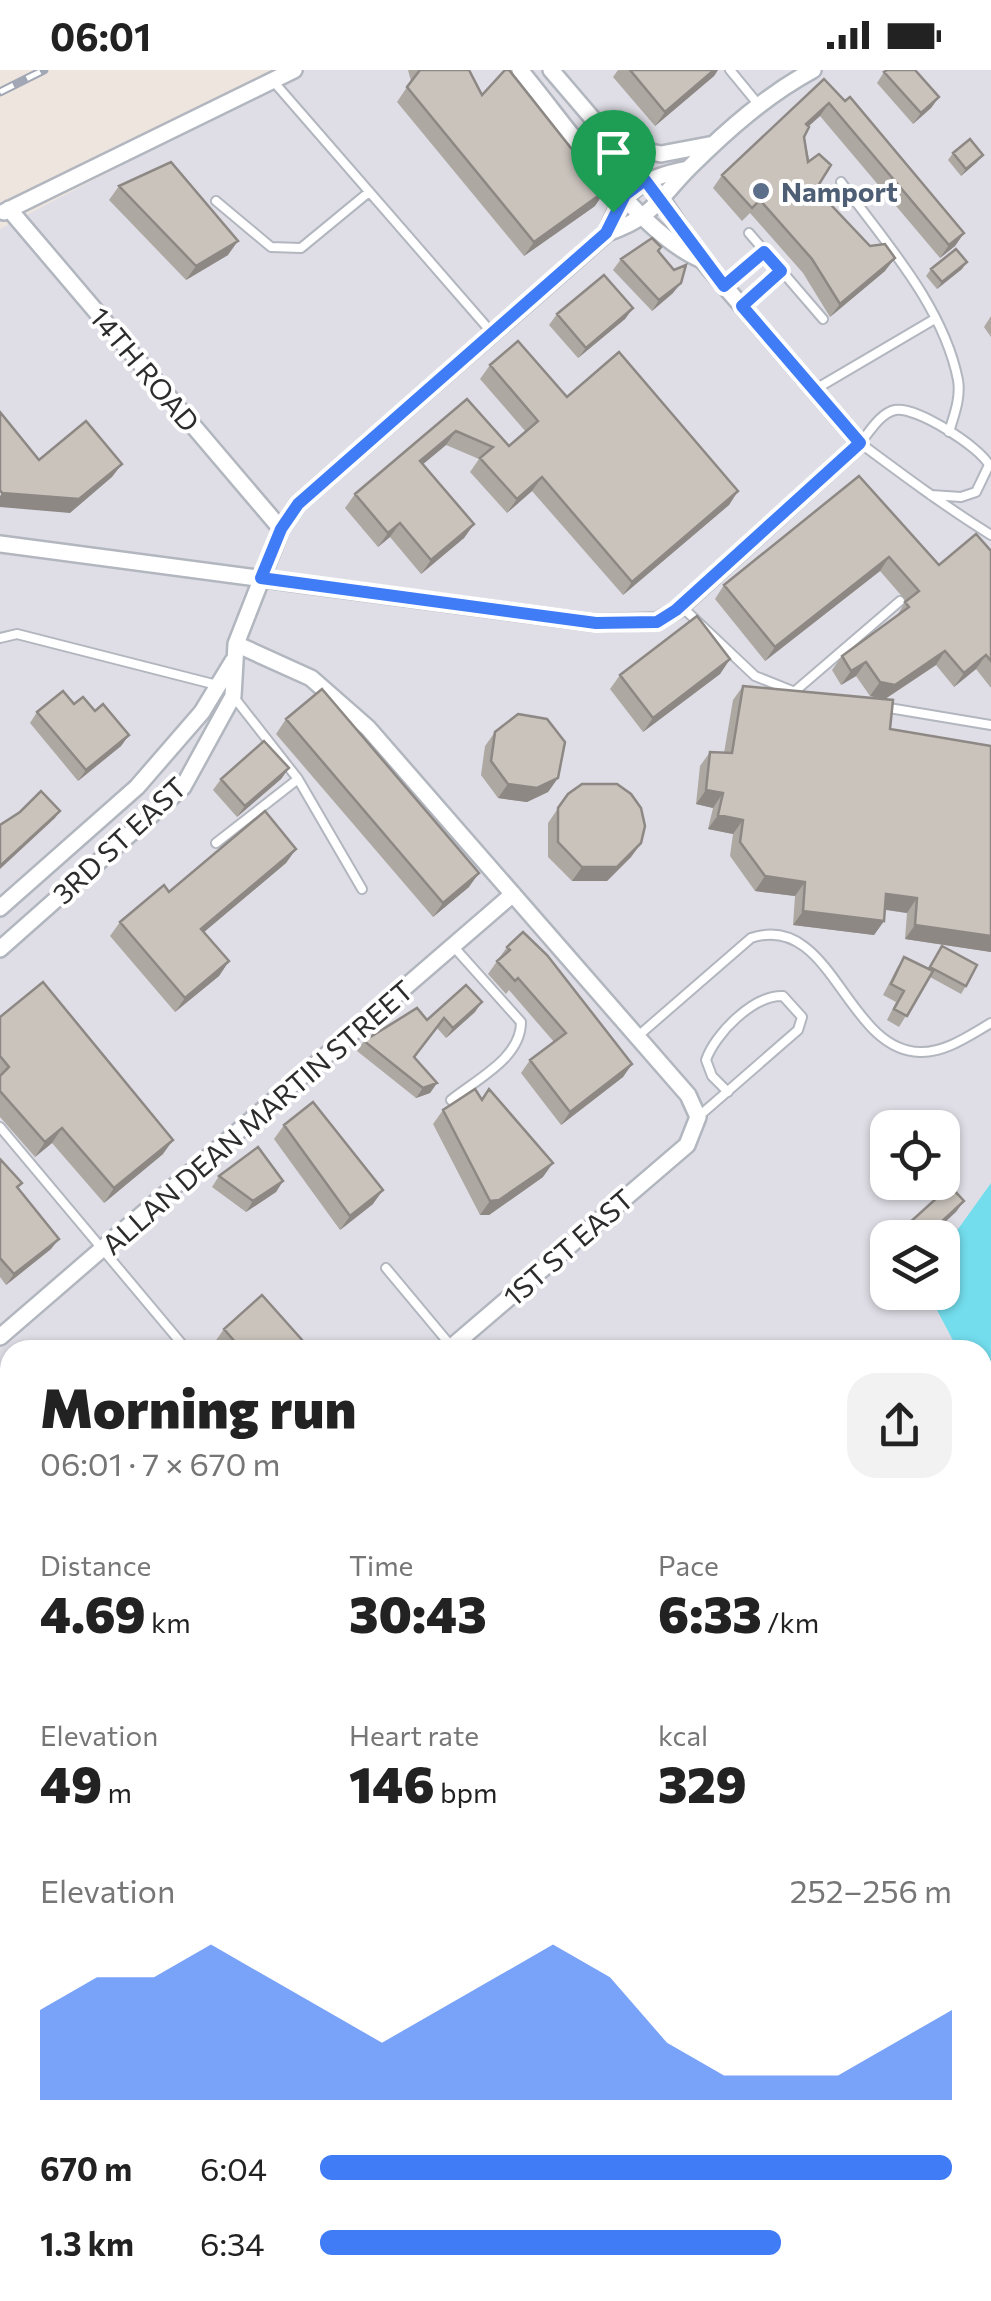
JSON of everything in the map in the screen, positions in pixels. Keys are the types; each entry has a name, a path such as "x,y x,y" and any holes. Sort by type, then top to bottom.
{"street":[{"path":"4,211 294,70"},
{"path":"520,70 645,218 672,245 702,260"},
{"path":"0,544 596,623 657,622 681,606 860,443 702,260 663,201 551,70"},
{"path":"783,86 792,70"},
{"path":"645,218 688,169 758,104 814,70"},
{"path":"615,146 661,154 717,143"},
{"path":"625,195 645,180 688,169"},
{"name":"3RD ST EAST","path":"0,908 137,787 180,740 234,652 281,529 311,492 494,336 606,233 625,195"},
{"name":"14TH ROAD","path":"4,211 281,529"},
{"name":"3RD ST EAST","path":"606,233 645,218"},
{"path":"234,652 311,678 368,728 638,1036 688,1096 698,1117"},
{"name":"3RD ST EAST","path":"0,948 183,786 233,696 234,652"},
{"name":"ALLAN DEAN MARTIN STREET","path":"0,1337 513,894"},
{"name":"1ST ST EAST","path":"460,1340 688,1144 698,1117"}],"lane":[{"path":"730,70 758,104"},
{"path":"273,80 494,336"},
{"path":"841,182 919,288 933,320 958,379 958,402 950,432"},
{"path":"216,201 271,247 301,248 369,192"},
{"path":"749,233 823,319"},
{"path":"724,286 764,252"},
{"path":"742,306 781,271"},
{"path":"814,390 933,320"},
{"path":"931,495 961,497 976,492 989,466 984,453 912,412 895,410 884,415 860,443 955,513 991,535"},
{"path":"794,692 900,601"},
{"path":"681,606 755,676 794,692 814,695"},
{"path":"0,638 17,634 217,684"},
{"path":"233,696 298,780 362,889"},
{"path":"873,705 991,725"},
{"path":"216,843 298,780"},
{"path":"638,1036 751,938 765,933 792,939 822,964 877,1036 899,1048 921,1052 952,1045 991,1023"},
{"path":"451,1100 514,1050 521,1036 521,1022 453,946"},
{"path":"698,1117 728,1092 798,1030 802,1017 783,996 760,1000 712,1042 706,1060 728,1092"},
{"path":"0,1127 178,1340"},
{"path":"386,1268 443,1340"}],"shaded area":[{"path":"304,70 991,70 991,1183 960,1226 960,1220 870,1220 870,1310 937,1310 953,1340 0,1340 0,229"}],"water":[{"path":"991,1183 991,1340 953,1340 937,1310 960,1310 960,1226"}],"building":[{"path":"420,70 469,70 482,95 509,70 605,191 534,242 407,87"},
{"path":"630,70 714,70 665,112"},
{"path":"915,70 939,97 921,113 884,72"},
{"path":"824,79 845,101 850,97 964,233 949,245 829,103 806,124 809,127 804,137 808,162 819,154 831,165 816,189 870,246 885,244 895,258 840,304 812,259 760,200 752,208 722,175"},
{"path":"970,139 983,155 966,169 953,153"},
{"path":"171,162 238,241 196,266 119,186"},
{"path":"652,238 674,270 686,265 681,283 659,300 621,259"},
{"path":"956,249 967,262 942,282 931,269"},
{"path":"604,275 633,308 586,348 557,314"},
{"path":"518,341 567,397 619,352 738,491 632,582 542,477 517,499 480,458 493,447 456,431 420,461 474,524 431,560 400,523 388,533 355,494 467,399 509,446 538,421 490,365"},
{"path":"0,412 39,460 86,421 122,464 79,499 2,493"},
{"path":"859,476 939,565 976,534 991,551 991,661 986,655 964,673 945,651 895,685 880,682 866,662 851,671 842,656 909,607 905,602 919,591 889,557 775,647 724,585"},
{"path":"697,616 730,659 653,718 620,675"},
{"path":"743,686 893,700 890,729 991,746 991,936 915,925 917,898 886,894 884,921 803,911 805,882 765,876 740,842 743,820 718,815 723,793 706,790 710,752 732,753"},
{"path":"322,689 479,873 443,903 286,719"},
{"path":"63,691 74,704 83,697 95,711 103,704 129,735 86,770 37,712"},
{"path":"518,714 547,719 565,742 558,778 537,788 508,784 491,761 495,732"},
{"path":"264,741 289,768 245,806 221,779"},
{"path":"582,784 617,784 641,808 645,826 641,843 617,867 582,867 558,842 558,808"},
{"path":"41,791 60,811 0,866 0,825"},
{"path":"265,811 296,849 201,929 229,961 185,998 120,922 164,885 169,892"},
{"path":"523,932 547,955 632,1064 570,1112 530,1060 566,1033 518,978 515,981 497,961"},
{"path":"942,946 977,965 966,986 930,967"},
{"path":"904,957 933,971 907,1016 894,1009 904,991 891,984"},
{"path":"43,982 173,1140 114,1188 62,1128 45,1142 0,1091 0,1076 9,1067 0,1056 0,1017"},
{"path":"466,985 482,1002 453,1028 444,1018 414,1057 437,1083 423,1088 364,1041 417,1008 427,1020"},
{"path":"475,1089 482,1100 489,1089 553,1163 499,1200 490,1201 443,1110"},
{"path":"313,1102 383,1190 350,1216 284,1125"},
{"path":"258,1147 283,1181 253,1201 219,1176"},
{"path":"0,1159 22,1183 17,1187 59,1239 14,1274 0,1258"},
{"path":"960,1197 964,1201 943,1220 912,1220 935,1200 960,1200"},
{"path":"262,1295 302,1340 233,1340 224,1329"}],"railway":[{"path":"0,92 44,70"}],"place":[{"name":"Namport","path":"761,191"}],"route":[{"path":"645,180 724,286 764,252 781,271 742,306 860,443 676,610 657,622 596,623 261,578 281,529 298,504 494,336 606,233 613,212 625,195 645,180"}]}
